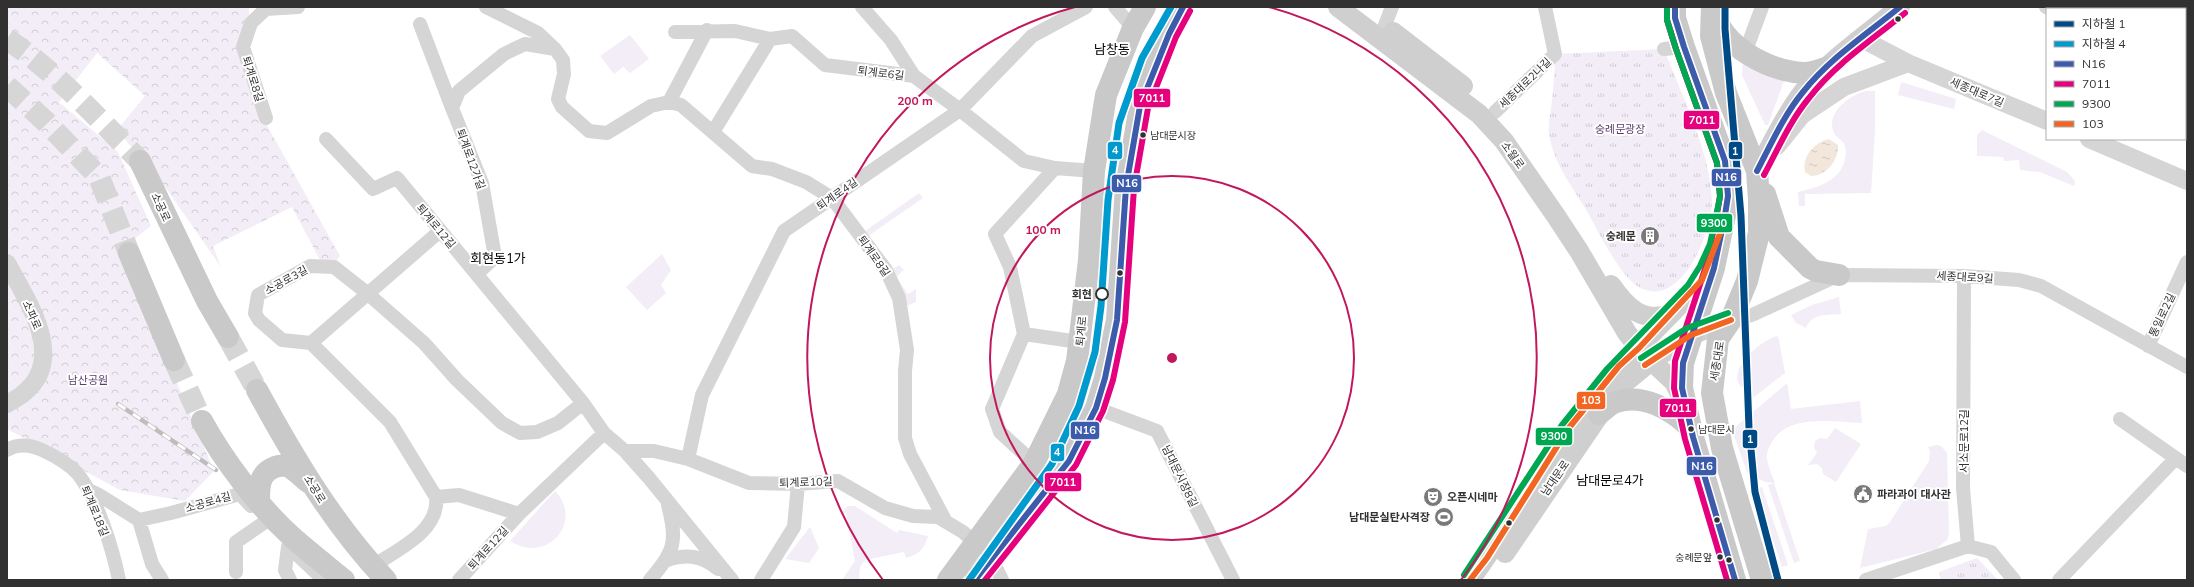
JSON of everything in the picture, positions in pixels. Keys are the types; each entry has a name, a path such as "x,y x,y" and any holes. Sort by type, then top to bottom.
{"main road":[{"name":"퇴계로","path":"948,580 1034,463 1068,394 1077,360 1089,260 1094,171 1106,95 1133,28 1145,7"},
{"path":"975,580 991,557 1069,461 1096,408 1105,378 1117,320 1126,187 1140,106 1169,34 1184,7"},
{"name":"소월로","path":"1338,7 1479,114 1492,128 1512,152 1579,251 1627,332 1645,355 1674,382 1686,405"},
{"name":"소월로","path":"1359,7 1383,16 1495,112 1518,139 1623,302 1632,310 1648,316 1663,316 1672,314"},
{"path":"1675,7 1674,48 1725,160 1728,196 1714,268 1683,363 1682,388 1691,429 1709,495 1735,580"},
{"path":"1713,7 1722,30 1734,44 1745,53 1792,71 1805,73 1828,67"},
{"name":"세종대로","path":"1713,7 1711,36 1726,93 1757,171 1759,233 1747,281 1731,320 1718,339 1712,393 1722,448 1762,580"},
{"path":"1839,275 1816,271 1810,268 1780,237 1757,171 1792,108 1804,91 1828,67 1900,7"},
{"name":"소공로","path":"140,161 204,294 228,337"},
{"name":"남대문로","path":"1487,580 1598,414 1645,355 1672,314 1702,280 1721,231"},
{"path":"129,253 174,360"},
{"name":"남대문로","path":"1470,580 1487,558 1568,429 1615,371 1645,355 1731,320"},
{"name":"소공로","path":"256,390 312,485 357,548 379,573"},
{"path":"1598,414 1613,404 1631,400 1645,401 1674,414 1691,429"},
{"path":"202,421 215,444 259,501 291,536 344,580"},
{"path":"259,501 259,483 262,476 268,470 278,466 287,466 312,485"},
{"path":"1709,495 1713,478 1716,476 1724,476 1733,484"}],"street":[{"name":"퇴계로8길","path":"266,118 243,47 251,22 266,9 298,7"},
{"path":"486,7 538,33 555,49 563,60 564,74 558,99 562,107 590,131 607,133 651,106 669,102 707,30"},
{"path":"862,7 891,40 914,76"},
{"name":"퇴계로4길","path":"688,459 702,395 784,231 960,110 1032,36 1086,7"},
{"path":"1115,7 1133,28"},
{"path":"1383,16 1392,7"},
{"path":"1545,7 1554,48"},
{"name":"세종대로2나길","path":"1495,112 1554,48 1554,7"},
{"path":"1745,53 1762,7"},
{"name":"퇴계로12가길","path":"420,24 482,183 495,257 478,274"},
{"name":"퇴계로6길","path":"676,32 707,30 735,31 770,39 792,36 824,65 914,76 960,110 1024,161 1055,168 1094,171"},
{"path":"713,132 770,39"},
{"name":"세종대로7길","path":"1862,39 1908,63 2046,121"},
{"path":"452,108 459,91 504,54 524,44 555,49"},
{"path":"1757,171 1802,114 1844,87 1908,63"},
{"name":"퇴계로8길","path":"669,102 681,105 752,166 772,169 806,182 832,198 886,270 899,298 907,350 905,371 905,438 910,454 945,520"},
{"name":"퇴계로12길","path":"326,139 373,189 397,178 440,231 478,274 583,403 604,433 626,451 731,580"},
{"path":"2091,140 2187,181"},
{"path":"1034,463 1000,432 992,409 1024,334 1010,267 995,234 1055,168"},
{"path":"379,573 429,525 437,507 436,497 390,422 311,343 440,231"},
{"name":"통일로2길","path":"2148,346 2187,262"},
{"name":"소파로","path":"7,263 39,326 43,350 43,366 35,381 26,392 7,404"},
{"name":"소공로3길","path":"311,343 282,340 259,320 255,313 258,296 310,266 334,267 367,293"},
{"name":"세종대로9길","path":"1731,320 1752,315 1839,275 1964,276 2019,280 2041,286 2187,367"},
{"name":"서소문로12길","path":"1964,276 1963,488 1968,546"},
{"path":"367,293 424,343 457,380 502,424 520,433 537,432 558,423 583,403"},
{"path":"1024,334 1079,342"},
{"name":"남대문시장8길","path":"1096,408 1158,431 1233,580"},
{"path":"2059,580 2181,462 2120,419"},
{"name":"퇴계로12길","path":"459,580 519,514 604,433"},
{"name":"퇴계로18길","path":"7,450 23,444 55,456 77,473 89,490 114,558 119,580"},
{"name":"퇴계로10길","path":"626,451 654,451 688,459 750,483 798,484 838,481 886,508 913,516 938,517 945,520 991,557"},
{"path":"761,580 794,527 798,484"},
{"path":"89,490 99,494 139,520 152,564 162,580"},
{"name":"소공로4길","path":"139,520 240,494 288,547 324,580"},
{"path":"436,497 459,495 519,514"},
{"path":"650,580 667,560 674,542 673,525 667,501"},
{"path":"236,572 236,542 265,522"},
{"path":"1866,580 1968,546 1991,552 2014,580"},
{"path":"287,579 285,570 288,547"},
{"name":"퇴계로12길","path":"667,560 682,555 710,562 731,580"},
{"path":"991,557 1002,580"}],"green space":[{"name":"남산공원","path":"7,7 249,7 249,17 238,44 264,120 340,256 336,262 320,260 292,207 213,246 221,267 166,188 117,130 145,96 97,53 59,102 118,152 151,226 121,249 214,471 185,501 120,490 7,429"},
{"path":"630,35 649,59 630,73 623,67 614,74 600,56"},
{"name":"숭례문광장","path":"1664,49 1701,144 1710,183 1712,201 1711,215 1706,231 1700,249 1691,265 1680,279 1667,288 1653,291 1637,286 1623,272 1616,262 1554,154 1549,127 1554,82 1555,54"},
{"path":"1743,59 1784,81 1768,125 1765,125 1742,75"},
{"path":"1901,82 1956,99 1954,109 1898,95"},
{"path":"1865,91 1875,91 1875,130 1871,193 1805,194 1805,206 1799,206 1798,192 1827,182 1838,173 1842,167 1846,155 1846,148 1843,142 1834,133 1832,126 1833,119 1840,106 1852,97"},
{"path":"1982,130 2067,172 2075,181 2074,186 2040,172 2020,170 2019,160 2004,161 2003,157 1977,156 1977,135"},
{"path":"919,193 923,198 868,236 893,269 899,265 904,270 896,277 908,294 916,289 916,302 904,307 861,234"},
{"path":"662,254 671,270 661,285 666,293 647,310 626,287"},
{"path":"1839,297 1841,314 1816,317 1808,323 1806,328 1796,323 1791,315 1812,305"},
{"path":"1777,336 1785,373 1754,397 1739,384 1737,375 1739,368 1756,348 1771,338"},
{"path":"1787,383 1791,409 1860,401 1862,423 1825,421 1799,423 1787,428 1778,434 1767,453 1768,465 1775,483 1765,482 1747,472 1732,430"},
{"path":"1835,428 1861,444 1836,482 1823,474 1822,468 1817,464 1808,465 1817,453 1814,447 1815,441 1820,438 1827,439"},
{"path":"1937,445 1941,446 1947,453 1949,534 1947,540 1936,549 1860,568 1868,529 1886,526 1890,522 1929,461 1930,451 1928,447"},
{"path":"1774,483 1800,561 1794,563 1768,485"},
{"path":"1762,487 1788,565 1782,567 1756,489"},
{"path":"555,491 563,503 566,515 564,526 558,536 549,544 537,548 524,547 510,541"},
{"path":"848,506 855,506 897,533 899,530 928,536 925,545 918,553 906,558 904,552 865,560 860,567 859,580 842,580 855,561 846,513 840,514"},
{"path":"810,527 819,548 809,563 785,559"},
{"path":"1977,558 1998,580 1941,580 1939,572"}],"water":[{"path":"1829,139 1838,145 1838,151 1834,161 1822,173 1811,176 1805,172 1804,166 1807,156 1819,143"}],"tunnel":[{"path":"7,39 60,81 93,112 140,161"},
{"path":"7,86 46,122 99,177 129,253"},
{"path":"228,337 257,390"},
{"path":"174,360 202,421"}],"railway":[{"path":"118,404 216,470"}],"metro line":[{"name":"4","path":"969,580 1052,464 1079,406 1095,352 1101,306 1108,200 1119,123 1142,58 1171,7"},
{"name":"1","path":"1725,7 1725,29 1741,216 1749,428 1755,492 1778,580"}],"transit line":[{"name":"N16","path":"975,580 1069,461 1096,408 1105,378 1117,320 1126,187 1140,106 1169,34 1183,7"},
{"name":"7011","path":"1667,7 1667,20 1676,49 1717,163 1720,196 1717,214 1706,266 1675,361 1674,388 1685,439 1727,580"},
{"name":"9300","path":"1464,575 1562,425 1607,369 1688,285 1700,266 1710,244 1720,197 1717,163 1676,49 1667,20 1667,7"},
{"name":"N16","path":"1675,7 1675,18 1684,47 1725,161 1728,196 1725,215 1714,268 1683,363 1682,388 1693,437 1735,580"},
{"name":"N16","path":"1757,171 1778,130 1803,92 1837,57 1900,7"},
{"name":"7011","path":"985,580 1076,465 1103,411 1113,380 1125,322 1134,188 1148,108 1176,37 1190,11"},
{"name":"7011","path":"1764,175 1796,116 1819,86 1842,63 1905,13"},
{"name":"103","path":"1470,580 1487,558 1568,429 1619,366 1639,348 1702,280 1721,231"},
{"name":"9300","path":"1641,358 1687,328 1728,313"},
{"name":"103","path":"1645,365 1691,335 1731,320"}],"place":[{"name":"남대문시장","path":"1143,135"},
{"name":"숭례문","path":"1650,236"},
{"name":"회현","path":"1102,294"},
{"name":"남대문시","path":"1691,429"},
{"name":"파라과이 대사관","path":"1863,494"},
{"name":"오픈시네마","path":"1433,497"},
{"name":"남대문실탄사격장","path":"1444,517"},
{"name":"숭례문앞","path":"1720,557"}],"district":[{"name":"남창동","path":"1112,49"},
{"name":"회현동1가","path":"498,258"},
{"name":"남대문로4가","path":"1610,480"}]}
